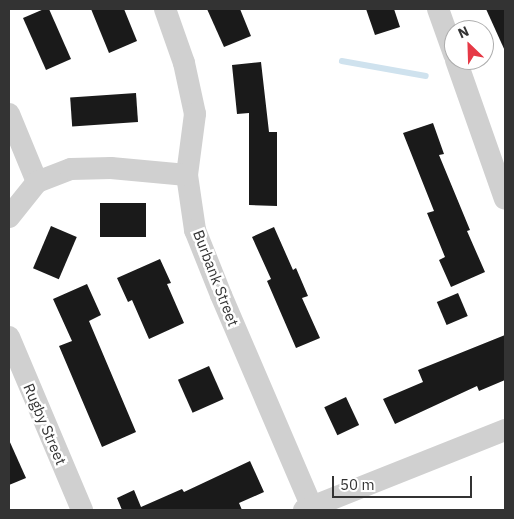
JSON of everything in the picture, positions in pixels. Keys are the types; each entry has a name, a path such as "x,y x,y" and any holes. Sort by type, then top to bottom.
{"street":[{"name":"Burbank Street","path":"165,9 184,62 195,114 187,175 195,230 308,509"},
{"path":"438,9 444,26"},
{"path":"460,70 505,200"},
{"path":"9,114 37,182"},
{"path":"9,218 37,182 71,169 111,168 187,175"},
{"name":"Rugby Street","path":"9,337 82,510"},
{"path":"308,509 505,430"}],"building":[{"path":"44,9 49,9 71,59 46,70 23,18"},
{"path":"91,9 124,9 137,41 109,53"},
{"path":"207,9 240,9 251,36 224,47"},
{"path":"366,9 394,9 400,27 375,35"},
{"path":"486,9 505,9 505,51 494,27 494,20 491,20"},
{"path":"261,62 269,132 277,132 277,206 249,205 249,113 237,114 232,65"},
{"path":"136,93 138,122 72,127 70,98"},
{"path":"433,123 444,154 439,155 470,230 467,231 485,272 451,287 439,260 445,257 427,213 434,211 403,133"},
{"path":"100,203 146,203 146,237 100,237"},
{"path":"51,226 77,237 59,279 33,268"},
{"path":"274,227 293,270 296,268 308,296 302,298 320,338 296,348 267,281 271,279 252,237"},
{"path":"160,259 171,283 167,284 184,323 149,339 132,300 128,302 117,278"},
{"path":"87,284 101,315 89,321 136,432 102,447 59,346 72,341 53,299"},
{"path":"458,293 468,316 447,325 437,302"},
{"path":"505,335 505,380 479,391 477,386 395,424 383,399 423,382 418,370"},
{"path":"209,366 224,399 193,413 178,380"},
{"path":"346,397 359,425 337,435 324,407"},
{"path":"9,440 26,478 9,485"},
{"path":"250,461 264,492 239,503 242,510 122,510 117,498 134,490 141,507 182,489 184,492"}],"waterway":[{"path":"342,61 426,76"}]}
